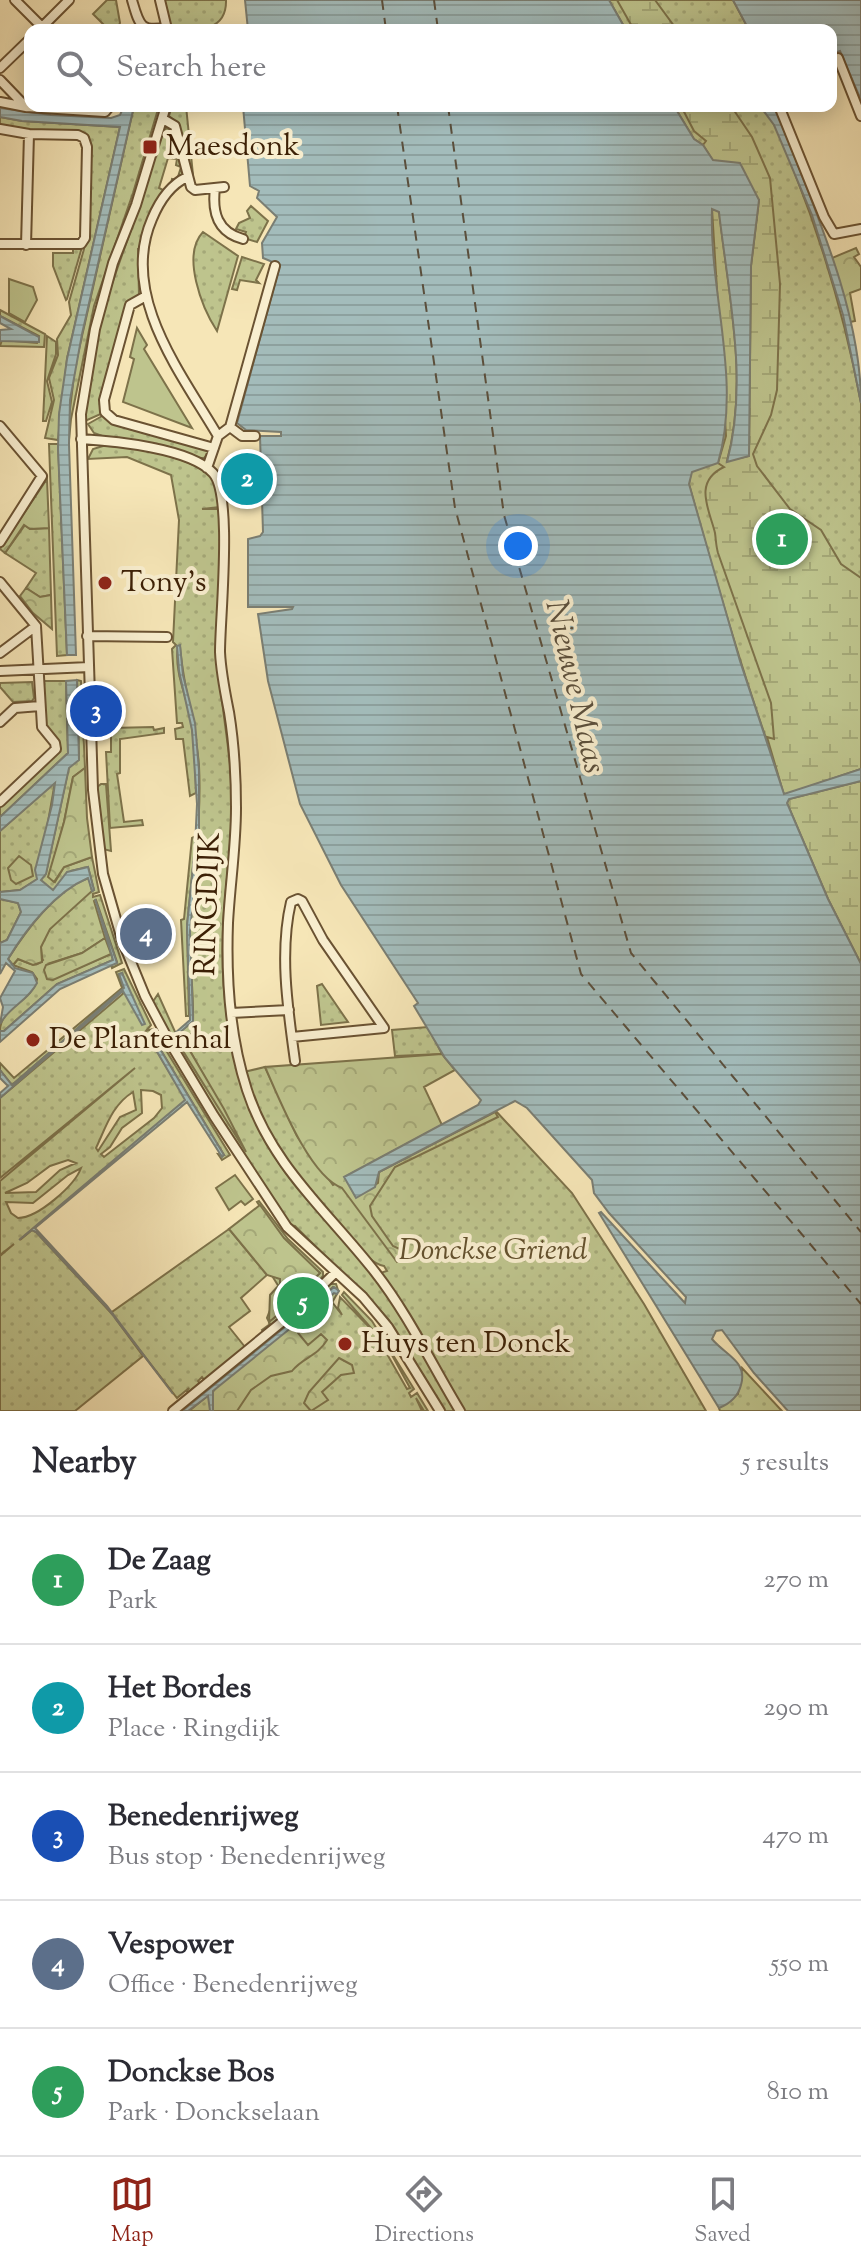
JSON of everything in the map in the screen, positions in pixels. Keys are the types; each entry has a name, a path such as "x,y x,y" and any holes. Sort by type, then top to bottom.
{"street":[{"path":"15,0 37,24"},
{"path":"47,24 69,0"},
{"path":"132,0 140,24"},
{"path":"160,0 166,24"},
{"path":"0,68 24,45"},
{"path":"837,58 861,116"},
{"path":"0,80 24,105"},
{"path":"0,102 24,107"},
{"path":"165,112 136,205 113,263 95,329 81,414 87,636 97,833 106,886 131,963 170,1043 253,1178 294,1235 363,1297 388,1327 440,1411"},
{"path":"781,112 824,217 834,234 861,229"},
{"path":"163,119 175,126 187,177 195,190 219,187 213,206 216,218 230,234 243,239"},
{"path":"0,129 84,138 87,147 85,238 81,244 0,244"},
{"path":"26,245 29,134"},
{"path":"187,177 163,198 148,228 143,270 146,296 162,340 218,436"},
{"path":"81,439 160,450 207,468 218,436 230,427 275,266"},
{"path":"146,296 130,305 104,400 105,412 114,420 214,448"},
{"path":"230,427 242,436 255,436"},
{"path":"0,542 42,476 1,428"},
{"name":"RINGDIJK","path":"207,468 220,484 224,508 220,654 235,765 236,809 234,873 228,920 231,1013 246,1089 268,1140 298,1185 388,1290 460,1411"},
{"path":"0,582 36,626 42,727 56,749 0,802"},
{"path":"0,653 36,626"},
{"path":"87,636 167,637"},
{"path":"0,671 89,667"},
{"path":"0,722 15,708 40,706"},
{"path":"292,1037 384,1028 298,899 291,902 287,916 286,942 289,1010 292,1037 295,1061"},
{"path":"231,1013 289,1010"},
{"path":"173,1411 299,1308 336,1272"}],"green space":[{"path":"107,0 116,0 120,23 103,24 93,14"},
{"path":"163,0 226,0 225,11 215,24 169,24"},
{"path":"609,0 733,0 746,24 623,24"},
{"path":"617,0 655,0 673,24 631,24"},
{"path":"133,112 157,112 94,306 69,440 75,367"},
{"path":"170,112 187,112 193,175 190,176 177,123 169,116"},
{"path":"678,112 765,112 771,120 784,145 815,228 855,373 861,403 861,964 784,789 724,607 689,484 691,472 695,470 715,271 749,456 703,145 694,139"},
{"path":"684,112 735,112 752,137 770,178 780,284 777,390 771,415 753,454 757,466 790,509 821,530 841,564 861,578 861,769 784,795 767,737 774,739 771,703 718,553 706,497 708,481 724,467 718,463 726,436 712,209 719,211 737,368 733,431 727,461 749,456 751,266 759,200 713,161 703,145 706,141 694,131"},
{"path":"0,117 120,127 67,359 58,440 45,438 54,400 49,378 58,355 57,339 71,315 69,302 84,249 87,138 0,125"},
{"path":"166,128 172,130 181,167 176,165 177,159 168,158 159,188 165,191 142,249 138,249 139,296 134,298 103,413 85,421 90,363 97,334"},
{"path":"251,206 268,221 257,242 244,238 246,232 236,229 239,223 250,218 247,211"},
{"path":"203,232 238,256 217,331 196,282 194,254"},
{"path":"82,247 66,300 53,266 53,253 73,253 73,249"},
{"path":"856,248 859,254 854,257 861,267 861,289 850,293 855,321 850,322 832,258"},
{"path":"242,257 264,264 256,280 259,283 240,280 237,290 232,289"},
{"path":"9,279 33,287 37,300 25,322 9,313"},
{"path":"0,310 45,334 44,347 0,346 2,340 37,343 39,336 0,316"},
{"path":"137,328 147,345 144,349 192,428 123,402 134,359 130,357"},
{"path":"47,336 56,342 56,354 47,381 52,402 46,421 43,421"},
{"path":"104,415 206,448 208,453 204,458 195,458 94,433 88,424"},
{"path":"49,444 58,444 67,655 57,656"},
{"path":"114,446 175,458 202,470 215,483 220,507 202,509 219,509 222,526 218,652 232,806 223,972 235,1056 253,1112 276,1159 371,1271 405,1322 455,1411 442,1411 389,1320 295,1226 289,1225 204,1094 152,1003 158,994 176,1034 193,1022 190,931 199,766 178,646 179,672 194,744 196,793 190,796 183,739 176,739 175,729 183,727 182,723 177,723 172,649 176,645 173,642 179,520 171,475 127,457 88,459 93,449","holes":["178,1043 194,1058 240,1141"]},
{"path":"47,479 49,528 30,529 24,525 5,553 0,549"},
{"path":"25,525 30,529 49,528 51,595 40,597 26,588 36,573 5,553"},
{"path":"26,588 40,597 51,595 52,629 33,613 20,596"},
{"path":"77,680 81,681 85,768 73,777 49,877 55,882 64,867 92,857 99,892 93,897 100,895 122,963 112,968 111,965 117,962 96,900 105,938 82,953 50,963 76,969 111,954 113,960 57,984 4,1031 0,1031 5,1016 29,994 37,979 32,972 13,965 18,959 40,963 43,960 41,947 48,932 72,906 94,890 88,867 71,871 53,891 40,880 46,873 69,767 79,759"},
{"path":"41,681 66,681 68,753 0,817 0,806 60,749 58,740 44,723"},
{"path":"32,682 32,701 13,702 0,687 0,683"},
{"path":"153,727 154,730 164,728 164,733 120,739 120,773 117,774 124,822 142,820 143,825 110,828 106,752 111,752 111,728"},
{"path":"85,768 92,857 64,867 54,882 48,877 73,777"},
{"path":"861,781 861,964 828,899 787,803 789,799"},
{"path":"55,782 38,879 20,890 0,892 0,831"},
{"path":"106,784 111,851 103,849 96,788"},
{"path":"196,836 187,926 189,1016 186,1016 181,920 184,919 192,838"},
{"path":"19,856 31,865 33,876 16,884 11,880 8,868"},
{"path":"89,878 92,891 50,929 41,947 42,962 33,965 18,959 13,965 8,959 43,912 65,891"},
{"path":"0,899 18,903 21,912 7,940 0,943"},
{"path":"105,938 111,954 53,980 47,979 46,965 82,953"},
{"path":"124,969 151,1025 146,1031 153,1029 230,1155 222,1160 218,1154 224,1155 151,1034 148,1036 186,1100 20,1240 32,1230 36,1232 113,1315 112,1312 229,1229 267,1275 241,1298 250,1311 229,1327 245,1347 205,1381 202,1377 198,1381 201,1385 189,1393 189,1388 177,1398 115,1318 143,1356 75,1411 0,1411 0,1256 14,1244 0,1255 0,1181 135,1068 0,1178 0,1098 128,989 122,973 119,975 124,988 12,1085 0,1070 0,1063 14,1078 122,988 116,972","holes":["141,1090 161,1095 162,1108 154,1118 104,1157 101,1154 110,1147 122,1128 142,1113","133,1092 136,1110 120,1117 98,1151 96,1148 110,1117","68,1160 76,1163 60,1170 36,1192 5,1193 27,1183 50,1166","81,1168 71,1183 45,1207 26,1217 18,1218 11,1213 6,1202 33,1203"]},
{"path":"322,984 348,1022 321,1025 317,986"},
{"path":"428,1027 442,1054 395,1056 392,1030"},
{"path":"194,1034 196,1042 190,1051 246,1152 178,1043"},
{"path":"442,1054 455,1070 424,1087 442,1125 345,1177 356,1197 378,1183 379,1172 495,1112 498,1117 395,1167 370,1206 372,1216 393,1246 406,1252 407,1256 397,1262 342,1188 330,1181 307,1153 265,1067"},
{"name":"Donckse Griend","path":"265,1067 297,1136 333,1185 494,1109 572,1193 644,1304 706,1411 463,1411 380,1273 387,1271 384,1266 364,1253 305,1187 283,1157 244,1072"},
{"path":"235,1175 253,1199 245,1205 241,1201 229,1210 216,1188"},
{"path":"259,1201 288,1239 323,1272 317,1283 323,1278 330,1284 336,1284 338,1290 333,1287 326,1294 342,1315 338,1308 340,1297 375,1333 407,1389 410,1388 387,1346 342,1295 344,1292 372,1321 414,1389 409,1393 411,1397 417,1393 428,1411 424,1411 416,1398 422,1411 189,1411 277,1339 233,1369 182,1411 177,1411 264,1333 262,1330 270,1324 267,1318 279,1287 240,1224 313,1279 320,1273 285,1240"},
{"path":"260,1205 284,1238 320,1273 311,1282 314,1285 269,1322 270,1295 280,1284 280,1279 267,1275 229,1229"},
{"path":"335,1292 337,1294 326,1313 298,1333 308,1345 321,1334 327,1340 319,1350 292,1371 271,1376 251,1390 237,1411 213,1411 212,1393 219,1384"},
{"path":"339,1358 352,1365 354,1373 341,1375 322,1392 328,1400 311,1411 304,1403 309,1392"},
{"path":"742,1368 782,1411 720,1411 719,1408 738,1394"}],"water":[{"path":"245,0 609,0 623,24 247,24"},
{"path":"733,0 861,0 861,100 840,51 837,52 837,24 746,24"},
{"path":"0,108 51,115 111,118 121,112 133,112 70,400 76,655 67,655 59,414 67,359 120,127 22,121 0,117"},
{"name":"Nieuwe Maas","path":"244,112 678,112 694,139 703,145 713,160 740,163 759,200 751,266 749,456 727,462 733,431 737,369 719,212 712,209 712,241 726,369 725,432 718,463 692,472 689,484 740,661 784,794 861,769 861,781 789,799 787,803 828,899 861,964 861,1411 788,1411 722,1330 716,1331 712,1339 738,1364 742,1377 735,1396 719,1408 599,1213 685,1303 686,1297 609,1213 594,1193 592,1180 527,1108 515,1101 379,1172 375,1187 356,1198 344,1177 478,1105 481,1100 445,1058 414,1006 418,1003 341,885 300,804 268,681 258,614 293,607 248,607 248,539 263,532 260,436 281,436 281,432 246,430 237,423 280,265 263,258 262,243 277,217 257,198 259,191 250,186"},
{"path":"764,112 777,112 843,290 859,366 861,403 843,315 812,215 774,125"},
{"path":"0,316 39,337 39,342 0,341 0,330 11,329 0,323"},
{"path":"180,645 183,675 195,723 199,770 199,848 190,931 193,1021 177,1035 175,1033 190,1020 187,926 197,804 192,730 179,671 177,646"},
{"path":"77,680 79,760 69,768 46,874 41,880 53,890 67,872 88,867 94,890 88,878 76,884 42,912 23,936 8,959 15,968 33,973 37,983 0,1024 3,1007 0,998 15,971 6,963 0,974 0,943 7,940 21,912 18,903 0,899 0,892 20,890 37,879 35,870 55,783 0,831 0,817 68,753 66,681"},
{"path":"95,899 117,963 60,989 0,1042 0,1031 4,1031 57,984 113,960"},
{"path":"122,973 145,1024 142,1025 123,991 0,1098 0,1093 8,1086 0,1078 0,1070 12,1085 124,988 119,974"},
{"path":"151,1034 224,1155 222,1157 187,1102 35,1228 107,1306 173,1394 108,1309 36,1232 32,1230 19,1240 185,1100 152,1043 148,1035"},
{"path":"334,1287 339,1291 337,1294 334,1293 213,1391 213,1411 210,1411 208,1396 188,1411 182,1411"}],"ferry route":[{"path":"382,0 385,24"},
{"path":"434,0 437,24"},
{"path":"398,112 455,508 581,974 861,1304"},
{"path":"449,112 504,515 631,953 861,1232"}],"place":[{"name":"Maesdonk","path":"150,147"},
{"name":"Het Bordes","path":"247,479"},
{"name":"De Zaag","path":"782,539"},
{"name":"Tony's","path":"105,583"},
{"name":"Benedenrijweg","path":"96,711"},
{"name":"Vespower","path":"146,934"},
{"name":"De Plantenhal","path":"33,1040"},
{"name":"Donckse Bos","path":"303,1303"},
{"name":"Huys ten Donck","path":"345,1344"}]}
